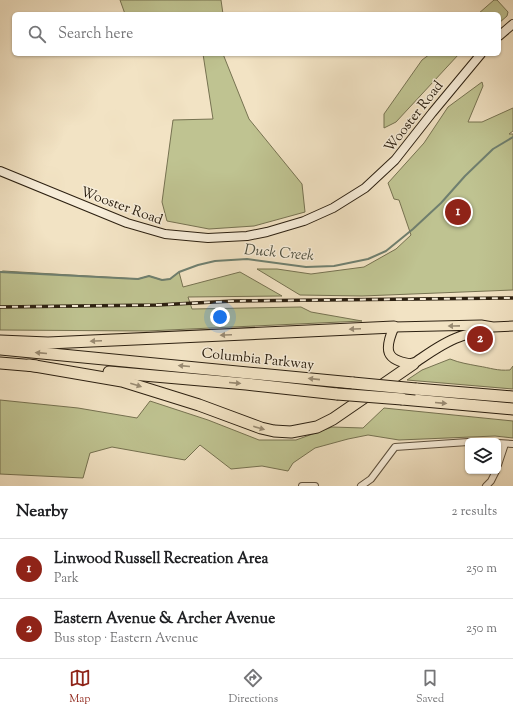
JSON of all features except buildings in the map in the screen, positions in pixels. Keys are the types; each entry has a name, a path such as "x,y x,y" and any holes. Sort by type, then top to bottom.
{"highway":[{"path":"0,341 48,343 394,327"},
{"name":"Columbia Parkway","path":"0,349 513,397"},
{"name":"Columbia Parkway","path":"0,363 246,384 513,410"},
{"path":"29,365 122,381 199,405 260,428 291,432 317,427 333,419 412,364"}],"main road":[{"path":"493,327 482,332 460,337 442,344 412,364 397,362 389,353 388,348 394,327 481,325 493,327 513,326"}],"street":[{"path":"501,34 513,24"},
{"name":"Wooster Road","path":"0,171 128,223 165,234 208,238 247,236 267,232 304,221 333,208 365,188 395,160 479,56"},
{"path":"361,486 371,479 395,447 465,442"},
{"path":"501,443 513,444"},
{"path":"501,456 505,444"},
{"path":"486,486 494,474"},
{"path":"302,486 315,486"}],"green space":[{"path":"120,0 221,0 223,12 124,12"},
{"path":"494,0 497,0 508,12 507,16 501,21 501,12 480,12"},
{"path":"203,56 224,56 249,119 302,184 305,212 254,226 209,229 167,221 162,202 173,120 213,119"},
{"path":"427,56 457,56 396,122 384,128 384,114 422,60"},
{"path":"482,82 483,86 468,122 482,122 513,108 513,131 509,134 513,134 513,290 362,296 300,295 257,269 277,269 311,274 364,267 396,249 411,235 399,200 394,199 388,183 424,143 448,107"},
{"path":"0,272 138,279 149,276 162,280 170,279 179,272 183,287 240,272 282,296 188,297 192,309 301,307 311,312 362,321 147,331 0,330"},
{"path":"450,359 457,362 498,370 510,370 513,366 513,389 407,380 422,370"},
{"path":"0,400 78,408 137,418 150,401 208,420 259,440 296,440 332,427 363,428 384,408 513,421 513,438 495,436 399,440 368,435 315,448 293,463 288,471 262,466 231,469 200,445 185,460 112,447 90,453 83,478 0,474"}],"waterway":[{"name":"Duck Creek","path":"0,272 138,279 149,276 162,280 170,279 179,272 198,265 215,261 247,259 306,267 334,266 368,259 386,251 413,229 441,203 465,176 493,149 513,137"}],"railway":[{"path":"0,307 157,305 234,301 513,298"}],"place":[{"name":"Linwood Russell Recreation Area","path":"458,212"},
{"name":"Eastern Avenue & Archer Avenue","path":"480,339"}]}
